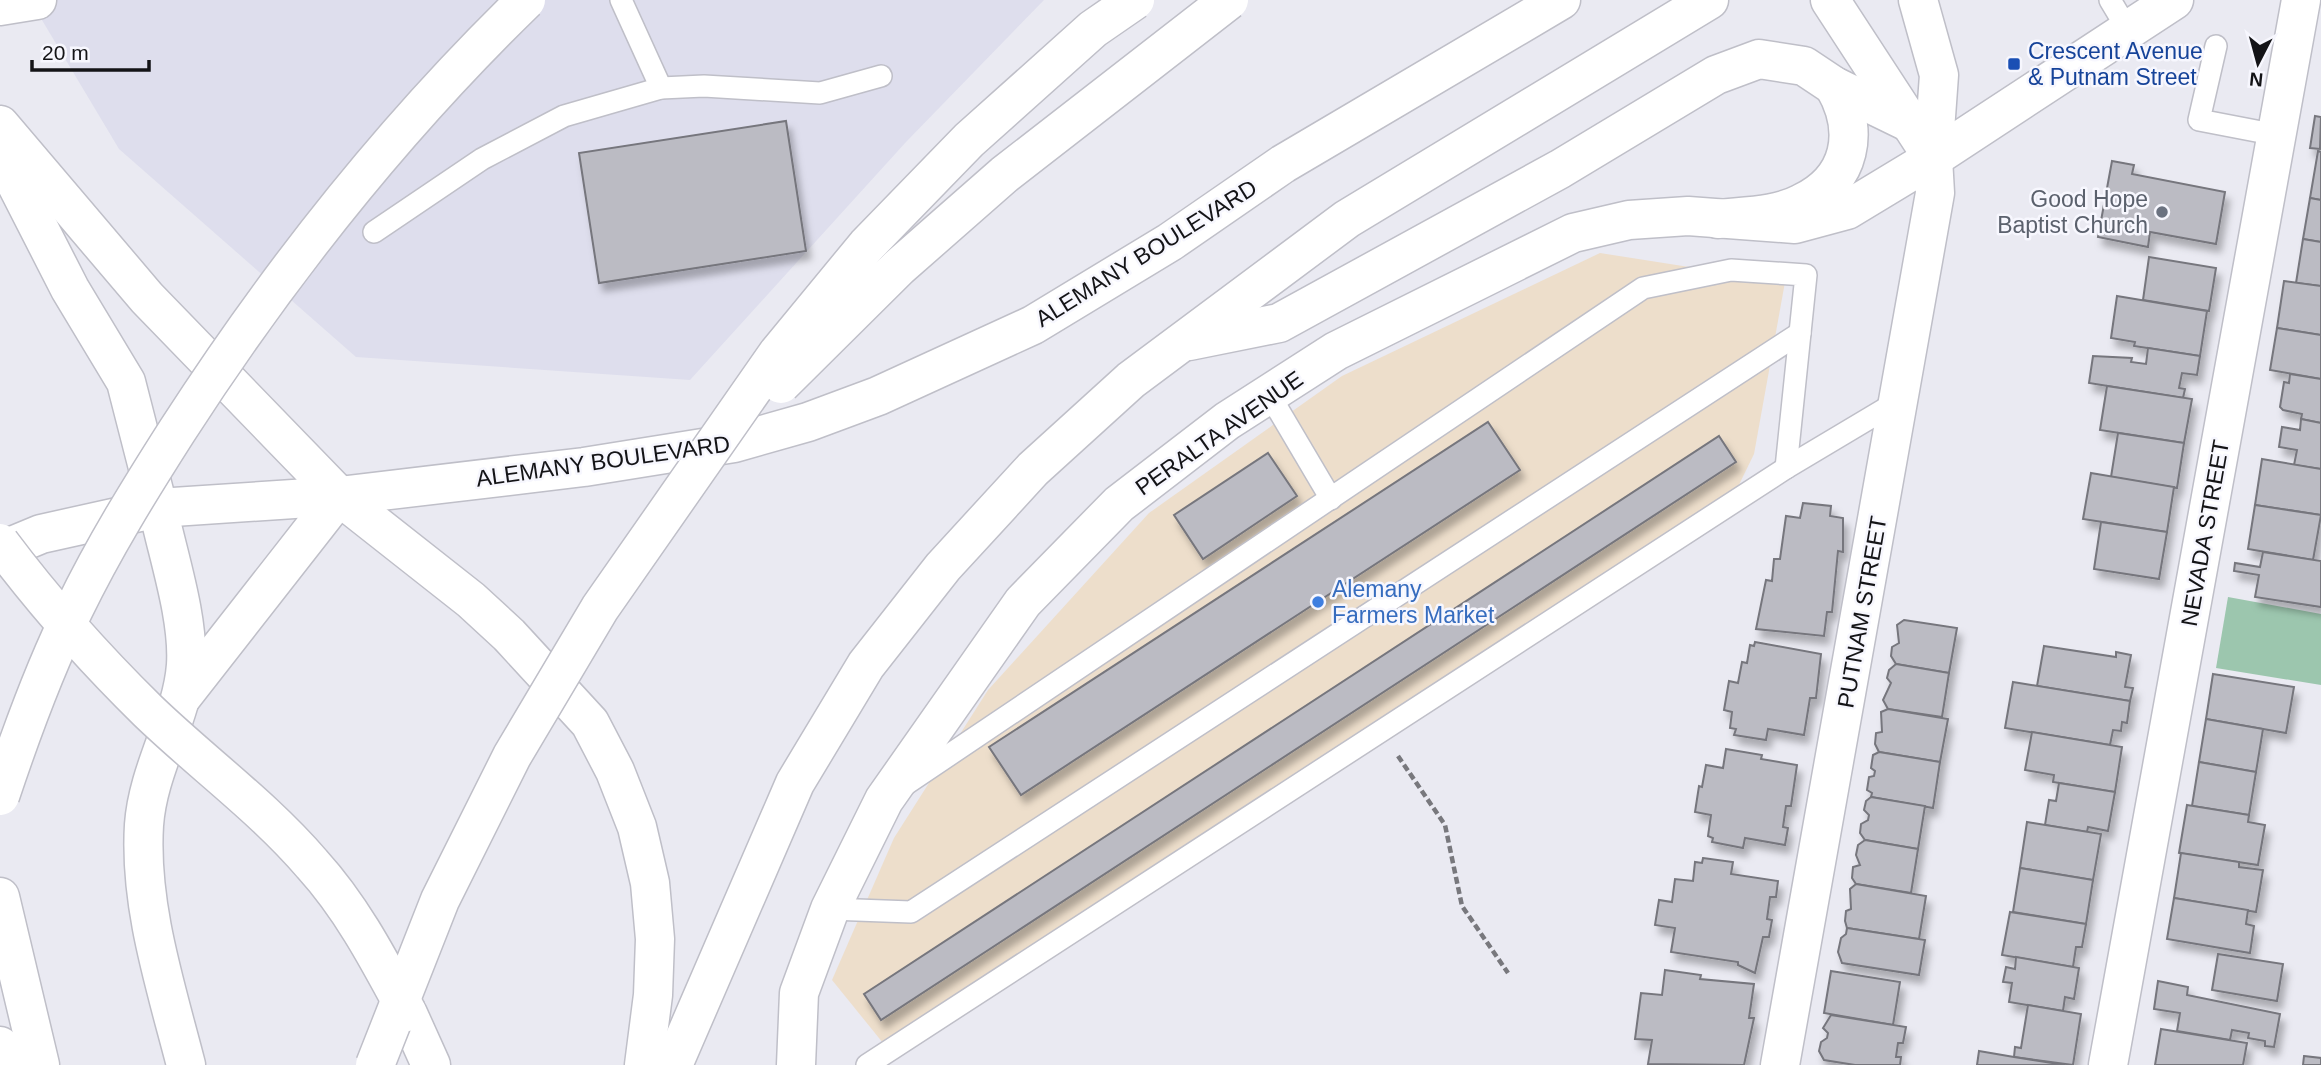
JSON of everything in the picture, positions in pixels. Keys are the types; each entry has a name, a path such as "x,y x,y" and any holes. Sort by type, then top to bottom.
{"main road":[{"path":"0,6 37,0"},
{"path":"0,796 21,733 73,611 116,528 208,384 312,240 374,165 526,0"},
{"path":"375,1065 440,900 512,756 600,608 778,353 867,245 969,140 1093,30 1135,0"},
{"path":"698,467 899,267 1005,174 1229,0"},
{"name":"ALEMANY BOULEVARD","path":"0,551 41,534 158,508 339,496 662,456 750,438 808,422 878,396 1022,330 1170,242 1283,164 1561,0"},
{"path":"673,1065 795,783 866,665 943,567 1033,469 1131,380 1347,219 1709,0"},
{"path":"1830,0 1933,159"},
{"name":"PUTNAM STREET","path":"1780,1065 1935,193 1933,159 1939,75 1918,0"},
{"name":"PERALTA AVENUE","path":"796,1065 799,993 830,909 884,800 1023,602 1119,504 1227,421 1336,351 1573,233 1629,220 1688,216 1796,224 1847,211 1933,159 2119,15 2174,0"},
{"name":"NEVADA STREET","path":"2108,1065 2301,0"},
{"path":"1177,344 1279,323 1560,169 1716,75 1759,59 1804,66 1835,86 1912,124"},
{"path":"1718,219 1765,214 1801,204 1822,191 1843,165 1848,152 1850,124 1845,105 1835,86"},
{"path":"0,125 147,298 339,496 471,600 509,635 590,723 615,771 637,827 650,883 655,950 645,1065"},
{"path":"0,152 70,289 126,382 158,508 186,639 186,667 178,702 155,766 144,823 144,876 154,937 186,1065"},
{"path":"178,702 339,496"},
{"path":"0,543 42,597 105,667 312,863 346,906 408,1014 431,1065"},
{"path":"0,897 40,1065"},
{"path":"0,1046 18,1065"}],"lane":[{"path":"621,0 661,88"},
{"path":"2216,46 2199,120 2277,135"},
{"path":"374,232 482,159 564,116 661,88 704,86 820,93 881,76"},
{"path":"884,800 1643,288 1731,270 1806,275 1786,468"},
{"path":"830,909 911,912 1800,333"},
{"path":"1269,394 1331,499"},
{"path":"867,1065 1786,468 1900,400"},
{"path":"799,993 808,1061 813,1065"}],"path":[{"path":"1381,731 1445,825 1462,906 1508,973"}],"shaded area":[{"path":"30,0 1044,0 906,142 690,380 356,357 119,149"},
{"name":"Alemany Farmers Market","path":"1600,253 1785,282 1754,454 1734,495 883,1043 832,980 894,838 988,690 1149,513 1342,376"}],"green space":[{"path":"2228,597 2321,614 2321,685 2216,668"}],"building":[{"path":"2315,116 2321,117 2320,149 2310,148"},
{"path":"786,121 806,251 599,283 579,153"},
{"path":"2318,151 2321,152 2321,200 2310,198"},
{"name":"Good Hope Baptist Church","path":"2112,161 2134,165 2132,174 2225,192 2216,244 2150,232 2148,247 2098,237"},
{"path":"2310,198 2321,200 2321,242 2303,239"},
{"path":"2303,239 2321,242 2321,286 2296,283"},
{"path":"2149,257 2216,268 2209,311 2143,300"},
{"path":"2284,281 2321,286 2321,335 2277,328"},
{"path":"2117,296 2207,311 2200,356 2134,346 2135,342 2111,338"},
{"path":"2277,328 2321,335 2321,379 2270,370"},
{"path":"2148,348 2200,356 2197,375 2182,373 2179,388 2185,389 2183,398 2089,383 2093,356 2132,358 2131,362 2146,364"},
{"path":"2290,374 2321,379 2321,423 2301,419 2302,414 2280,407 2284,382 2289,383"},
{"path":"2107,386 2192,399 2184,443 2100,430"},
{"path":"2301,419 2321,423 2321,469 2294,465 2297,450 2279,447 2282,427 2300,430"},
{"path":"1488,422 1520,470 1021,795 989,747"},
{"path":"2118,433 2184,443 2177,488 2111,477"},
{"path":"1719,436 1736,462 881,1020 864,994"},
{"path":"1268,453 1297,496 1203,559 1174,515"},
{"path":"2262,459 2321,469 2321,515 2255,505"},
{"path":"2091,473 2174,487 2167,532 2083,519"},
{"path":"1803,503 1831,506 1830,516 1843,518 1843,552 1838,551 1832,612 1827,612 1824,636 1756,629 1766,580 1772,581 1774,559 1780,559 1786,516 1800,518"},
{"path":"2255,505 2321,515 2313,560 2248,549"},
{"path":"2101,522 2167,532 2159,579 2094,569"},
{"path":"2263,552 2321,561 2321,607 2255,597 2259,575 2234,571 2235,563 2260,567"},
{"path":"1904,620 1957,628 1949,673 1896,664 1891,656 1892,647 1899,643 1897,625"},
{"path":"1755,642 1821,654 1816,698 1810,698 1804,735 1768,729 1766,740 1734,735 1736,729 1730,728 1732,712 1724,710 1729,681 1738,683 1742,662 1747,663 1750,645 1754,646"},
{"path":"2044,646 2116,657 2116,652 2131,655 2125,687 2133,688 2130,701 2037,686"},
{"path":"1896,664 1949,673 1942,717 1888,709 1883,700 1891,683 1887,678 1889,670"},
{"path":"2213,674 2294,687 2286,733 2206,719"},
{"path":"2013,682 2130,701 2127,723 2122,722 2121,731 2113,730 2110,745 2005,728"},
{"path":"1888,709 1948,719 1940,762 1879,752 1875,744 1876,733 1882,732 1881,712"},
{"path":"2206,719 2263,729 2256,772 2199,762"},
{"path":"2032,732 2122,747 2115,792 2053,782 2054,775 2025,770"},
{"path":"1726,749 1797,765 1791,806 1786,806 1783,827 1788,828 1785,845 1745,838 1743,848 1712,842 1713,838 1708,836 1711,815 1695,812 1699,786 1702,787 1706,765 1723,768"},
{"path":"1879,752 1940,762 1933,808 1871,797 1872,793 1867,790 1869,777 1874,776 1875,771 1871,768 1873,755"},
{"path":"2199,762 2256,772 2249,815 2192,806"},
{"path":"2059,783 2115,792 2108,831 2088,827 2087,832 2045,825 2049,800 2056,801"},
{"path":"1871,797 1925,806 1918,849 1865,840 1860,833 1861,824 1868,820 1869,815 1864,810 1866,801"},
{"path":"2187,805 2249,815 2248,822 2265,825 2258,865 2179,853"},
{"path":"2027,822 2101,834 2093,880 2020,868"},
{"path":"1865,840 1918,849 1911,893 1856,884 1852,878 1853,867 1860,865 1856,855 1858,845"},
{"path":"2181,853 2239,862 2239,867 2263,870 2256,912 2174,898"},
{"path":"1703,858 1733,862 1731,874 1778,881 1776,897 1770,897 1767,919 1772,920 1769,937 1763,937 1755,973 1738,965 1738,962 1671,952 1675,928 1655,925 1659,900 1672,902 1675,879 1693,881 1695,862 1702,863"},
{"path":"2020,868 2093,880 2086,924 2013,912"},
{"path":"1856,884 1926,896 1919,939 1847,928 1846,911 1851,909 1850,889"},
{"path":"2174,898 2248,910 2246,924 2254,926 2250,953 2167,939"},
{"path":"2010,912 2086,924 2082,947 2076,947 2073,967 2002,955"},
{"path":"1847,928 1925,940 1919,975 1842,963 1838,952 1841,938 1846,934"},
{"path":"2218,954 2283,964 2277,1001 2212,990"},
{"path":"2016,957 2079,968 2074,999 2065,997 2063,1011 2009,1002 2012,983 2003,982 2006,967 2015,969"},
{"path":"1665,970 1701,975 1700,979 1754,984 1749,1018 1754,1018 1744,1065 1648,1064 1652,1040 1635,1039 1641,993 1662,995"},
{"path":"1831,971 1900,982 1893,1025 1824,1013"},
{"path":"2158,981 2188,987 2187,995 2280,1014 2274,1047 2265,1046 2265,1041 2248,1038 2249,1033 2232,1030 2230,1040 2177,1031 2180,1013 2154,1009"},
{"path":"2028,1005 2081,1014 2073,1065 2014,1057 2015,1047 2021,1048"},
{"path":"1831,1015 1906,1027 1903,1043 1898,1043 1896,1057 1901,1057 1900,1065 1855,1065 1824,1060 1819,1051 1821,1042 1827,1038 1828,1033 1823,1028"},
{"path":"2161,1029 2247,1043 2243,1065 2155,1065"},
{"path":"1979,1051 2014,1057 2065,1065 1977,1065"},
{"path":"2304,1056 2321,1058 2321,1065 2303,1065"}],"place":[{"name":"Crescent Avenue & Putnam Street","path":"2014,64"},
{"name":"Good Hope Baptist Church","path":"2162,212"},
{"name":"Alemany Farmers Market","path":"1318,602"}]}
